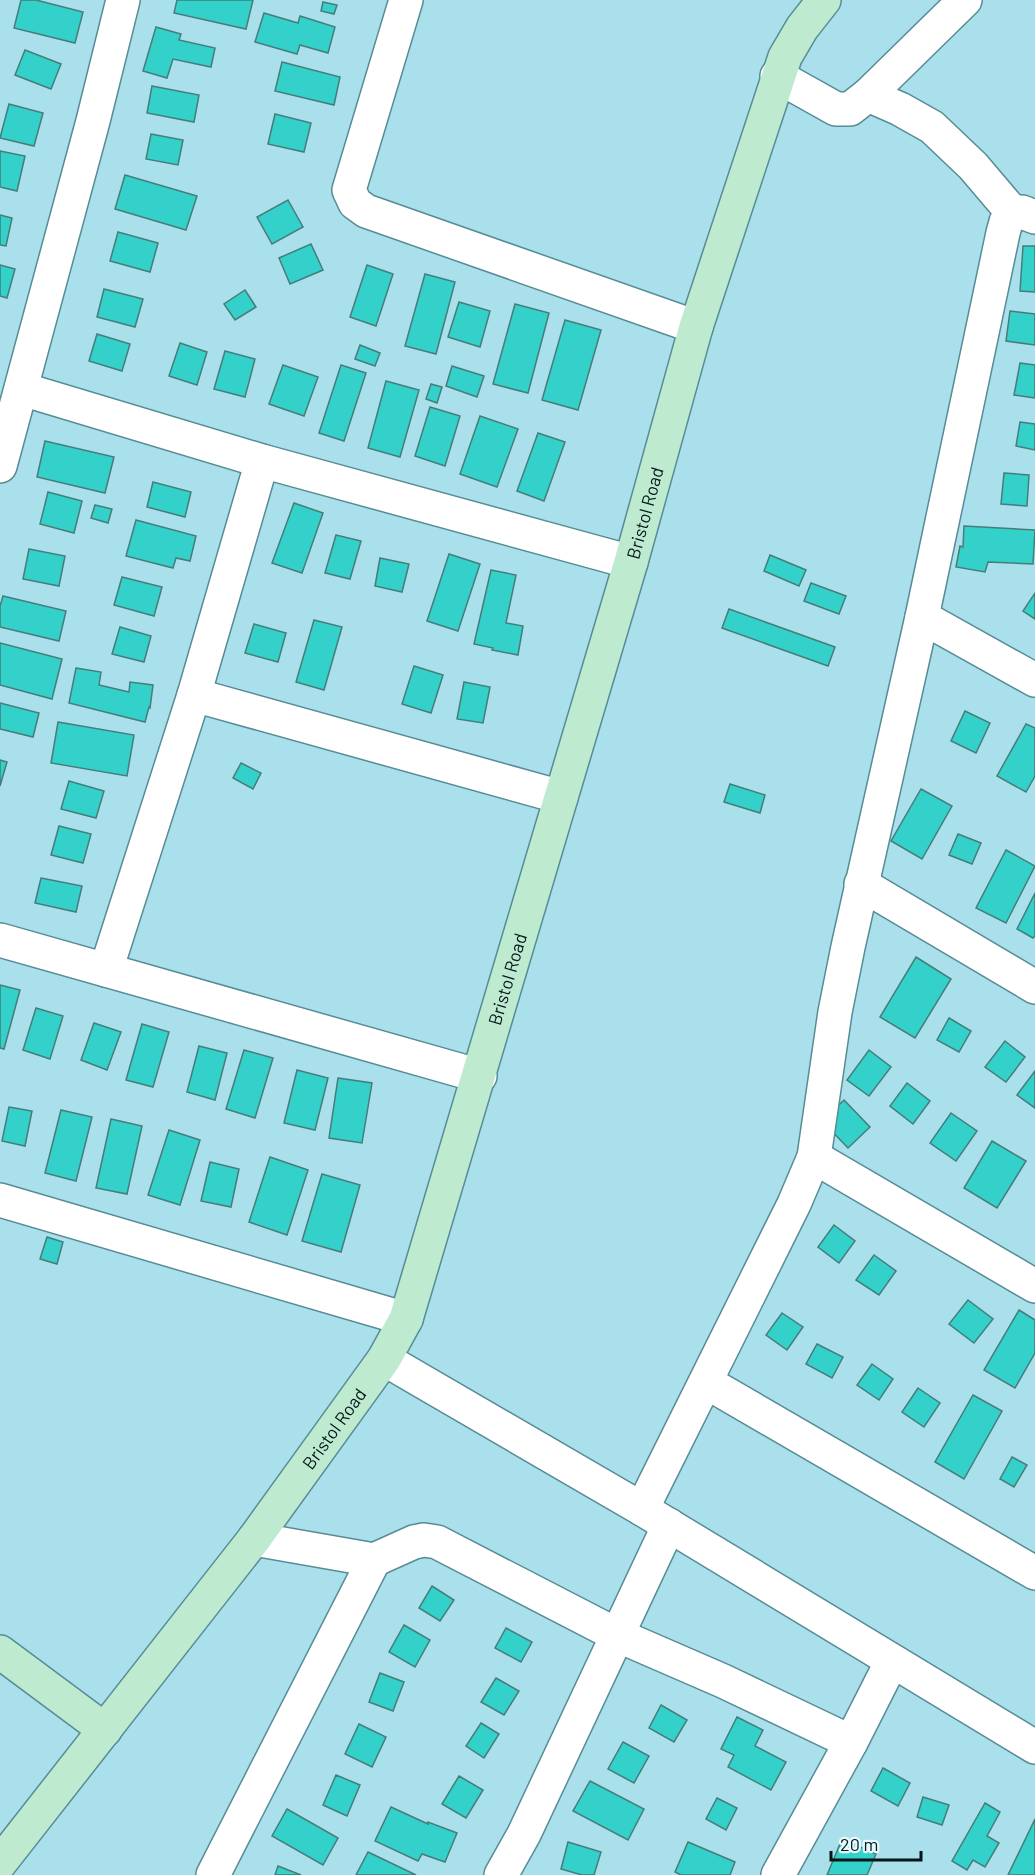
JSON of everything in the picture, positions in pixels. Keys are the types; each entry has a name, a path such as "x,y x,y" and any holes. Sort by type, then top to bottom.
{"street":[{"path":"0,466 93,121 123,0"},
{"path":"406,0 349,190 355,202 366,211 696,327"},
{"name":"Bristol Road","path":"0,1863 254,1539 384,1359 406,1319 631,562 696,327 777,76 802,28 824,0"},
{"path":"777,76 836,109 850,109 868,95 965,0"},
{"path":"501,1875 524,1834 617,1635 655,1517 706,1382 794,1204 814,1157 835,1012 861,884 922,617 1003,233 1006,222 1024,215 932,127 868,95"},
{"path":"22,389 262,461 631,562"},
{"path":"106,970 194,695 262,461"},
{"path":"922,617 1035,680"},
{"path":"194,695 561,797"},
{"path":"861,884 1035,987"},
{"path":"0,940 480,1076"},
{"path":"814,1157 1035,1286"},
{"path":"0,1200 406,1319"},
{"path":"384,1359 655,1517 1035,1747"},
{"path":"706,1382 1035,1573"},
{"path":"254,1539 374,1560 414,1542 424,1540 437,1542 617,1635 723,1681 851,1742"},
{"path":"213,1875 374,1560"},
{"path":"0,1652 105,1731"},
{"path":"778,1875 851,1742 892,1661"}],"building":[{"path":"21,0 36,0 83,12 75,43 14,28"},
{"path":"177,0 253,0 246,29 174,13"},
{"path":"323,2 337,5 334,14 321,11"},
{"path":"264,13 298,23 300,16 335,27 328,53 300,45 297,54 255,42"},
{"path":"156,27 181,34 179,40 215,48 211,67 173,59 167,78 143,71"},
{"path":"25,50 61,64 51,89 15,75"},
{"path":"282,62 340,77 334,105 275,91"},
{"path":"152,86 199,95 194,122 147,113"},
{"path":"9,104 43,113 34,146 0,138"},
{"path":"275,114 311,123 304,152 268,144"},
{"path":"151,134 183,140 178,165 146,159"},
{"path":"0,151 25,156 17,191 0,187"},
{"path":"125,175 197,196 186,230 115,209"},
{"path":"288,200 303,227 272,244 257,217"},
{"path":"0,215 12,218 6,246 0,245"},
{"path":"118,232 158,243 150,272 110,261"},
{"path":"311,244 323,270 290,284 279,258"},
{"path":"1023,246 1035,246 1035,292 1020,291"},
{"path":"0,265 15,269 7,298 0,296"},
{"path":"367,265 393,274 376,326 350,317"},
{"path":"425,274 455,282 436,354 405,346"},
{"path":"104,289 143,299 135,327 97,317"},
{"path":"245,290 256,307 235,320 224,304"},
{"path":"459,302 490,311 480,347 448,337"},
{"path":"515,304 549,313 528,393 493,384"},
{"path":"1010,311 1035,314 1035,345 1006,341"},
{"path":"565,320 601,330 578,410 542,400"},
{"path":"97,334 130,344 122,371 89,361"},
{"path":"180,343 207,352 197,385 169,376"},
{"path":"360,345 380,353 375,366 355,359"},
{"path":"225,351 255,359 245,397 214,389"},
{"path":"1020,363 1035,365 1035,398 1014,395"},
{"path":"283,365 318,377 304,416 269,404"},
{"path":"341,365 366,373 344,441 319,433"},
{"path":"452,366 484,376 477,397 446,386"},
{"path":"386,381 419,390 400,457 368,448"},
{"path":"431,384 442,387 437,403 426,399"},
{"path":"430,407 460,416 445,466 415,456"},
{"path":"480,416 518,429 497,487 460,474"},
{"path":"1020,422 1035,424 1035,450 1016,446"},
{"path":"538,433 565,442 544,501 517,491"},
{"path":"45,441 114,457 105,493 37,477"},
{"path":"1004,473 1029,475 1027,506 1001,504"},
{"path":"153,482 191,492 185,517 147,507"},
{"path":"48,492 82,501 74,533 40,524"},
{"path":"294,503 323,513 302,573 272,563"},
{"path":"95,505 112,509 108,523 91,518"},
{"path":"136,520 196,536 190,561 176,558 173,568 126,556"},
{"path":"964,526 1035,530 1033,564 988,562 985,572 956,567 960,546 963,547"},
{"path":"336,535 361,541 350,579 325,573"},
{"path":"29,549 65,556 59,586 23,579"},
{"path":"449,554 480,564 458,631 427,621"},
{"path":"770,555 806,570 799,586 764,571"},
{"path":"380,558 409,564 402,592 375,586"},
{"path":"491,570 516,575 506,623 523,626 518,655 474,644"},
{"path":"122,577 162,587 154,616 114,605"},
{"path":"811,583 846,596 839,614 804,601"},
{"path":"1035,593 1035,619 1023,611"},
{"path":"3,596 66,611 59,641 0,627 0,606"},
{"path":"729,609 835,647 828,666 722,628"},
{"path":"314,620 342,627 324,690 296,682"},
{"path":"254,624 286,633 278,662 245,653"},
{"path":"120,627 151,636 144,662 112,654"},
{"path":"0,643 62,659 52,699 0,685"},
{"path":"414,666 443,675 431,713 402,704"},
{"path":"76,668 101,672 99,685 129,692 130,682 153,685 150,708 145,722 69,703"},
{"path":"464,682 490,687 483,723 457,719"},
{"path":"0,703 39,713 33,737 0,729"},
{"path":"965,711 990,723 976,753 951,741"},
{"path":"58,722 134,735 127,776 51,763"},
{"path":"1026,724 1035,728 1035,776 1026,792 997,776"},
{"path":"0,760 7,762 0,786"},
{"path":"241,763 261,773 253,789 233,778"},
{"path":"69,781 104,791 96,818 61,809"},
{"path":"730,784 765,795 760,813 724,802"},
{"path":"921,789 952,806 922,859 891,841"},
{"path":"59,826 91,834 83,863 51,855"},
{"path":"958,834 981,843 972,864 949,855"},
{"path":"1006,850 1035,866 1006,923 976,908"},
{"path":"41,878 82,886 76,912 35,903"},
{"path":"1035,893 1035,936 1033,938 1017,929"},
{"path":"916,957 951,979 915,1038 880,1017"},
{"path":"0,985 20,990 4,1049 0,1048"},
{"path":"36,1008 63,1016 50,1059 23,1050"},
{"path":"949,1018 971,1031 959,1052 937,1040"},
{"path":"94,1023 121,1032 107,1070 81,1060"},
{"path":"142,1024 169,1032 153,1087 126,1080"},
{"path":"1005,1041 1025,1057 1006,1082 985,1067"},
{"path":"199,1046 227,1053 215,1100 187,1092"},
{"path":"244,1050 273,1058 255,1118 226,1109"},
{"path":"869,1050 891,1067 869,1096 847,1080"},
{"path":"297,1070 328,1078 315,1130 284,1123"},
{"path":"1035,1071 1035,1108 1017,1095"},
{"path":"338,1078 372,1083 362,1143 329,1138"},
{"path":"907,1083 930,1101 913,1124 890,1106"},
{"path":"844,1100 870,1127 848,1148 822,1121"},
{"path":"9,1107 32,1111 25,1146 2,1141"},
{"path":"61,1110 92,1117 76,1181 45,1173"},
{"path":"951,1113 977,1131 956,1161 930,1143"},
{"path":"111,1119 142,1126 127,1194 96,1188"},
{"path":"169,1130 200,1140 180,1205 148,1195"},
{"path":"992,1141 1026,1161 997,1208 964,1188"},
{"path":"270,1157 308,1170 287,1235 249,1222"},
{"path":"210,1162 239,1169 231,1207 201,1201"},
{"path":"322,1174 360,1185 341,1252 302,1241"},
{"path":"834,1225 855,1241 839,1263 818,1247"},
{"path":"47,1237 63,1242 57,1264 40,1259"},
{"path":"874,1255 896,1271 879,1295 856,1280"},
{"path":"968,1300 993,1319 974,1343 949,1324"},
{"path":"1019,1310 1035,1320 1035,1353 1015,1388 984,1370"},
{"path":"782,1313 803,1327 787,1350 766,1335"},
{"path":"817,1344 843,1357 832,1378 806,1364"},
{"path":"872,1364 893,1379 879,1400 857,1385"},
{"path":"918,1388 940,1403 924,1427 902,1412"},
{"path":"973,1395 1002,1411 964,1479 935,1462"},
{"path":"1012,1457 1027,1465 1014,1487 1000,1479"},
{"path":"432,1586 454,1600 440,1621 419,1608"},
{"path":"404,1625 430,1640 415,1667 389,1652"},
{"path":"506,1628 532,1642 521,1662 495,1648"},
{"path":"380,1673 404,1682 393,1711 369,1702"},
{"path":"496,1678 519,1691 504,1715 481,1702"},
{"path":"661,1705 687,1720 674,1742 649,1728"},
{"path":"737,1717 763,1730 755,1746 786,1762 771,1790 728,1767 734,1755 721,1749"},
{"path":"481,1723 499,1734 484,1758 466,1746"},
{"path":"359,1724 386,1737 372,1767 345,1754"},
{"path":"623,1742 649,1756 634,1783 608,1769"},
{"path":"883,1768 910,1783 898,1806 871,1791"},
{"path":"336,1775 360,1785 347,1816 323,1805"},
{"path":"459,1776 483,1790 466,1818 442,1804"},
{"path":"590,1781 644,1809 628,1840 573,1811"},
{"path":"923,1797 949,1805 942,1825 917,1817"},
{"path":"717,1798 737,1808 726,1830 706,1819"},
{"path":"985,1803 1000,1812 987,1836 999,1843 985,1867 973,1860 967,1870 952,1861"},
{"path":"391,1807 428,1824 428,1822 457,1833 445,1862 422,1854 418,1861 375,1841"},
{"path":"287,1809 338,1838 323,1865 272,1836"},
{"path":"1035,1819 1035,1875 1008,1875"},
{"path":"842,1839 876,1854 867,1875 827,1875"},
{"path":"568,1842 601,1852 594,1875 582,1875 561,1869"},
{"path":"688,1842 735,1862 730,1875 681,1875 675,1872"},
{"path":"368,1852 416,1875 356,1875"},
{"path":"278,1866 301,1875 275,1875"}]}
